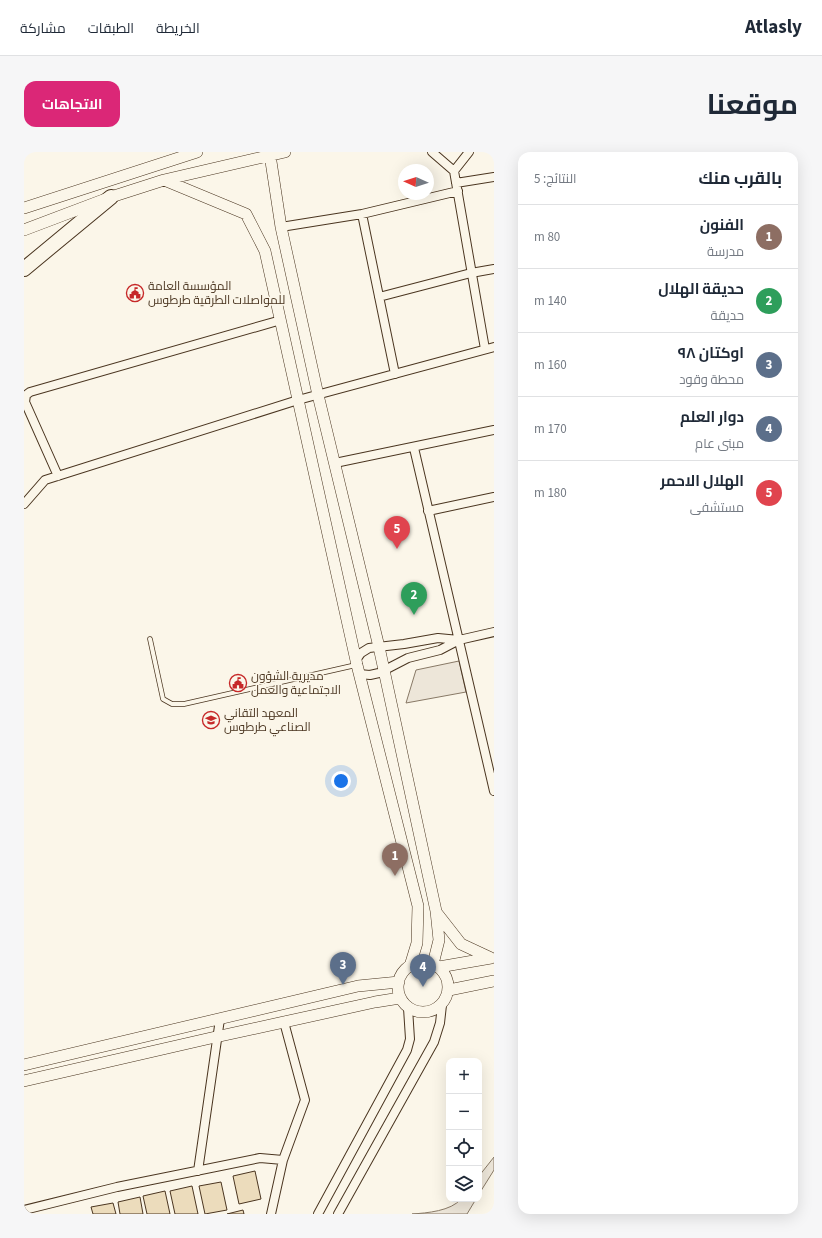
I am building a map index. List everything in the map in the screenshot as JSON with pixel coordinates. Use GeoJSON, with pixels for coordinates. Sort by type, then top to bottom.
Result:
{"type":"FeatureCollection","features":[{"type":"Feature","properties":{"kind":"highway"},"geometry":{"type":"LineString","coordinates":[[24,269],[111,197]]}},
{"type":"Feature","properties":{"kind":"street"},"geometry":{"type":"LineString","coordinates":[[24,208],[197,152]]}},
{"type":"Feature","properties":{"kind":"street"},"geometry":{"type":"LineString","coordinates":[[24,230],[111,197],[164,180],[285,152]]}},
{"type":"Feature","properties":{"kind":"street"},"geometry":{"type":"LineString","coordinates":[[432,152],[454,171],[485,349]]}},
{"type":"Feature","properties":{"kind":"street"},"geometry":{"type":"LineString","coordinates":[[454,171],[469,152]]}},
{"type":"Feature","properties":{"kind":"street"},"geometry":{"type":"LineString","coordinates":[[270,155],[281,227],[318,395],[379,647],[436,911],[439,940],[436,965],[447,977],[449,990],[442,1005],[436,1010],[421,1012],[413,1011],[408,1008],[400,998],[398,990],[399,982],[405,970],[416,963],[425,962],[436,965],[492,958]]}},
{"type":"Feature","properties":{"kind":"street"},"geometry":{"type":"LineString","coordinates":[[281,227],[362,214],[494,177]]}},
{"type":"Feature","properties":{"kind":"street"},"geometry":{"type":"LineString","coordinates":[[164,180],[246,214],[265,251],[357,666],[418,906],[417,943],[410,966]]}},
{"type":"Feature","properties":{"kind":"street"},"geometry":{"type":"LineString","coordinates":[[362,214],[395,374]]}},
{"type":"Feature","properties":{"kind":"street"},"geometry":{"type":"LineString","coordinates":[[379,298],[494,269]]}},
{"type":"Feature","properties":{"kind":"street"},"geometry":{"type":"LineString","coordinates":[[58,476],[25,402],[26,395],[30,392],[281,320]]}},
{"type":"Feature","properties":{"kind":"street"},"geometry":{"type":"LineString","coordinates":[[24,504],[45,480],[298,400],[494,347]]}},
{"type":"Feature","properties":{"kind":"street"},"geometry":{"type":"LineString","coordinates":[[335,463],[414,448],[494,430]]}},
{"type":"Feature","properties":{"kind":"street"},"geometry":{"type":"LineString","coordinates":[[414,448],[492,775],[494,791]]}},
{"type":"Feature","properties":{"kind":"street"},"geometry":{"type":"LineString","coordinates":[[428,511],[494,497]]}},
{"type":"Feature","properties":{"kind":"street"},"geometry":{"type":"LineString","coordinates":[[357,666],[370,675],[384,671],[408,658],[440,650],[459,640],[494,632]]}},
{"type":"Feature","properties":{"kind":"street"},"geometry":{"type":"LineString","coordinates":[[357,666],[358,656],[364,650],[438,638],[459,640]]}},
{"type":"Feature","properties":{"kind":"street"},"geometry":{"type":"LineString","coordinates":[[436,911],[461,944],[492,958]]}},
{"type":"Feature","properties":{"kind":"street"},"geometry":{"type":"LineString","coordinates":[[449,990],[494,981]]}},
{"type":"Feature","properties":{"kind":"street"},"geometry":{"type":"LineString","coordinates":[[24,1065],[358,986],[399,982]]}},
{"type":"Feature","properties":{"kind":"street"},"geometry":{"type":"LineString","coordinates":[[24,1081],[217,1036],[374,1002],[400,998]]}},
{"type":"Feature","properties":{"kind":"street"},"geometry":{"type":"LineString","coordinates":[[338,1214],[434,1042],[440,1022],[442,1005]]}},
{"type":"Feature","properties":{"kind":"street"},"geometry":{"type":"LineString","coordinates":[[318,1214],[407,1050],[410,1039],[408,1008]]}},
{"type":"Feature","properties":{"kind":"street"},"geometry":{"type":"LineString","coordinates":[[198,1171],[220,1019]]}},
{"type":"Feature","properties":{"kind":"street"},"geometry":{"type":"LineString","coordinates":[[272,1214],[283,1160],[305,1100],[284,1022]]}},
{"type":"Feature","properties":{"kind":"street"},"geometry":{"type":"LineString","coordinates":[[24,1210],[117,1187],[260,1158],[283,1160]]}},
{"type":"Feature","properties":{"kind":"lane"},"geometry":{"type":"LineString","coordinates":[[150,639],[163,699],[172,704],[184,704],[357,666]]}},
{"type":"Feature","properties":{"kind":"shaded area"},"geometry":{"type":"Polygon","coordinates":[[[459,661],[466,692],[406,703],[416,670],[459,661]]]}},
{"type":"Feature","properties":{"kind":"shaded area"},"geometry":{"type":"Polygon","coordinates":[[[494,1157],[494,1170],[482,1189],[482,1172],[494,1157]]]}},
{"type":"Feature","properties":{"kind":"shaded area"},"geometry":{"type":"Polygon","coordinates":[[[474,1202],[467,1214],[412,1214],[445,1209],[457,1203],[474,1202]]]}},
{"type":"Feature","properties":{"kind":"building"},"geometry":{"type":"Polygon","coordinates":[[[255,1171],[261,1199],[239,1204],[233,1176],[255,1171]]]}},
{"type":"Feature","properties":{"kind":"building"},"geometry":{"type":"Polygon","coordinates":[[[221,1182],[227,1210],[205,1214],[199,1186],[221,1182]]]}},
{"type":"Feature","properties":{"kind":"building"},"geometry":{"type":"Polygon","coordinates":[[[192,1186],[198,1214],[175,1214],[170,1191],[192,1186]]]}},
{"type":"Feature","properties":{"kind":"building"},"geometry":{"type":"Polygon","coordinates":[[[165,1191],[170,1214],[147,1214],[143,1196],[165,1191]]]}},
{"type":"Feature","properties":{"kind":"building"},"geometry":{"type":"Polygon","coordinates":[[[140,1197],[143,1214],[120,1214],[118,1202],[140,1197]]]}},
{"type":"Feature","properties":{"kind":"building"},"geometry":{"type":"Polygon","coordinates":[[[113,1203],[116,1214],[93,1214],[91,1207],[113,1203]]]}},
{"type":"Feature","properties":{"kind":"building"},"geometry":{"type":"Polygon","coordinates":[[[243,1210],[244,1214],[227,1214],[243,1210]]]}},
{"type":"Feature","properties":{"kind":"place","name":"المؤسسة العامة للمواصلات الطرقية طرطوس"},"geometry":{"type":"Point","coordinates":[135,293]}},
{"type":"Feature","properties":{"kind":"place","name":"الهلال الاحمر"},"geometry":{"type":"Point","coordinates":[397,549]}},
{"type":"Feature","properties":{"kind":"place","name":"حديقة الهلال"},"geometry":{"type":"Point","coordinates":[414,615]}},
{"type":"Feature","properties":{"kind":"place","name":"مديرية الشؤون الاجتماعية والعمل"},"geometry":{"type":"Point","coordinates":[238,683]}},
{"type":"Feature","properties":{"kind":"place","name":"المعهد التقاني الصناعي طرطوس"},"geometry":{"type":"Point","coordinates":[211,720]}},
{"type":"Feature","properties":{"kind":"place","name":"الفنون"},"geometry":{"type":"Point","coordinates":[395,876]}},
{"type":"Feature","properties":{"kind":"place","name":"اوكتان ٩٨"},"geometry":{"type":"Point","coordinates":[343,985]}},
{"type":"Feature","properties":{"kind":"place","name":"دوار العلم"},"geometry":{"type":"Point","coordinates":[423,987]}}]}
